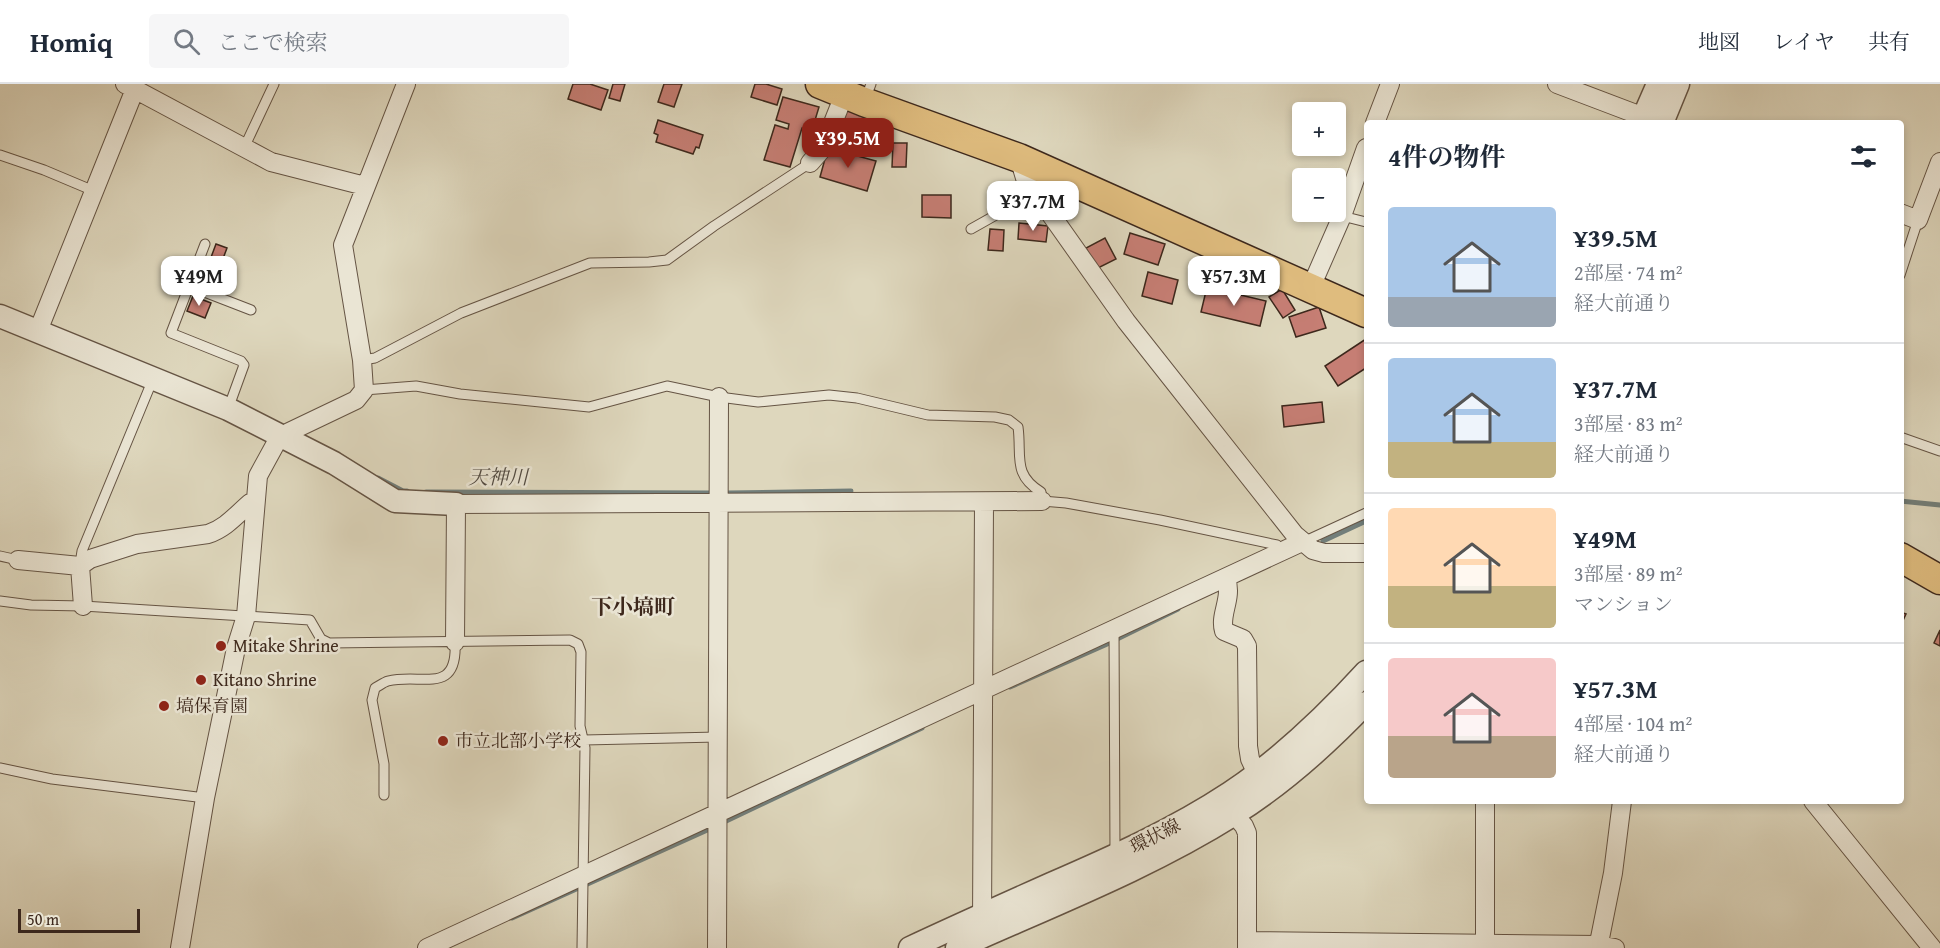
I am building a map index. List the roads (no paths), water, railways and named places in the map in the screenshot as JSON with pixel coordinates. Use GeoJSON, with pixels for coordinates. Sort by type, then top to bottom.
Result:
{"type":"FeatureCollection","features":[{"type":"Feature","properties":{"kind":"main road"},"geometry":{"type":"LineString","coordinates":[[850,91],[1019,158],[1364,312]]}},
{"type":"Feature","properties":{"kind":"main road"},"geometry":{"type":"LineString","coordinates":[[1904,559],[1940,580]]}},
{"type":"Feature","properties":{"kind":"street"},"geometry":{"type":"LineString","coordinates":[[180,948],[205,798],[236,648],[246,616],[258,476],[276,444],[284,436],[356,400],[364,390],[362,360],[343,245],[406,84]]}},
{"type":"Feature","properties":{"kind":"street"},"geometry":{"type":"LineString","coordinates":[[1377,120],[1390,84]]}},
{"type":"Feature","properties":{"kind":"street"},"geometry":{"type":"LineString","coordinates":[[1557,84],[1650,120]]}},
{"type":"Feature","properties":{"kind":"street"},"geometry":{"type":"LineString","coordinates":[[1655,120],[1658,84]]}},
{"type":"Feature","properties":{"kind":"street"},"geometry":{"type":"LineString","coordinates":[[1656,120],[1678,84]]}},
{"type":"Feature","properties":{"kind":"street"},"geometry":{"type":"LineString","coordinates":[[38,331],[94,191],[130,86],[271,162],[365,186]]}},
{"type":"Feature","properties":{"kind":"street"},"geometry":{"type":"LineString","coordinates":[[810,163],[823,148],[850,91]]}},
{"type":"Feature","properties":{"kind":"street"},"geometry":{"type":"LineString","coordinates":[[1346,205],[1364,154]]}},
{"type":"Feature","properties":{"kind":"street"},"geometry":{"type":"LineString","coordinates":[[1019,158],[1021,170],[1035,193],[1126,321],[1295,536],[1313,550],[1324,553],[1364,553]]}},
{"type":"Feature","properties":{"kind":"street"},"geometry":{"type":"LineString","coordinates":[[1904,215],[1918,220],[1940,162]]}},
{"type":"Feature","properties":{"kind":"street"},"geometry":{"type":"LineString","coordinates":[[1311,287],[1339,222]]}},
{"type":"Feature","properties":{"kind":"street"},"geometry":{"type":"LineString","coordinates":[[0,316],[228,409],[334,463],[395,501],[456,504],[1042,501]]}},
{"type":"Feature","properties":{"kind":"street"},"geometry":{"type":"LineString","coordinates":[[717,948],[719,397]]}},
{"type":"Feature","properties":{"kind":"street"},"geometry":{"type":"LineString","coordinates":[[18,560],[80,566],[90,559],[137,544],[217,531],[226,526],[250,503],[255,502]]}},
{"type":"Feature","properties":{"kind":"street"},"geometry":{"type":"LineString","coordinates":[[982,933],[984,502]]}},
{"type":"Feature","properties":{"kind":"street"},"geometry":{"type":"LineString","coordinates":[[455,642],[456,504]]}},
{"type":"Feature","properties":{"kind":"street"},"geometry":{"type":"LineString","coordinates":[[427,948],[452,943],[583,876],[1302,542]]}},
{"type":"Feature","properties":{"kind":"street"},"geometry":{"type":"LineString","coordinates":[[80,566],[83,606]]}},
{"type":"Feature","properties":{"kind":"street"},"geometry":{"type":"LineString","coordinates":[[1226,578],[1230,590],[1222,625],[1224,631],[1243,639],[1247,646],[1248,746],[1250,759],[1257,774]]}},
{"type":"Feature","properties":{"kind":"street","name":"環状線"},"geometry":{"type":"LineString","coordinates":[[957,948],[1115,856],[1184,822],[1257,774],[1311,729],[1364,674]]}},
{"type":"Feature","properties":{"kind":"street","name":"環状線"},"geometry":{"type":"LineString","coordinates":[[910,948],[982,933],[1116,877],[1234,814],[1320,749],[1364,706]]}},
{"type":"Feature","properties":{"kind":"street"},"geometry":{"type":"LineString","coordinates":[[1485,804],[1485,947]]}},
{"type":"Feature","properties":{"kind":"street"},"geometry":{"type":"LineString","coordinates":[[1234,814],[1247,833],[1247,945],[1604,947],[1622,804]]}},
{"type":"Feature","properties":{"kind":"street"},"geometry":{"type":"LineString","coordinates":[[1815,804],[1932,948]]}},
{"type":"Feature","properties":{"kind":"lane"},"geometry":{"type":"LineString","coordinates":[[244,148],[274,84]]}},
{"type":"Feature","properties":{"kind":"lane"},"geometry":{"type":"LineString","coordinates":[[0,155],[94,191]]}},
{"type":"Feature","properties":{"kind":"lane"},"geometry":{"type":"LineString","coordinates":[[362,360],[375,358],[461,313],[590,263],[667,260],[810,163]]}},
{"type":"Feature","properties":{"kind":"lane"},"geometry":{"type":"LineString","coordinates":[[971,229],[1035,193]]}},
{"type":"Feature","properties":{"kind":"lane"},"geometry":{"type":"LineString","coordinates":[[1346,217],[1364,222]]}},
{"type":"Feature","properties":{"kind":"lane"},"geometry":{"type":"LineString","coordinates":[[1904,262],[1918,220]]}},
{"type":"Feature","properties":{"kind":"lane"},"geometry":{"type":"LineString","coordinates":[[205,244],[171,333],[241,361],[244,365],[228,409]]}},
{"type":"Feature","properties":{"kind":"lane"},"geometry":{"type":"LineString","coordinates":[[189,286],[251,310]]}},
{"type":"Feature","properties":{"kind":"lane"},"geometry":{"type":"LineString","coordinates":[[80,566],[82,551],[153,378]]}},
{"type":"Feature","properties":{"kind":"lane"},"geometry":{"type":"LineString","coordinates":[[364,390],[416,386],[460,394],[589,407],[667,386],[719,397],[758,402],[829,395],[857,398],[928,415],[978,415],[1009,420],[1018,427],[1021,470],[1025,480],[1041,492],[1042,501],[1066,503],[1160,520],[1277,545],[1282,551]]}},
{"type":"Feature","properties":{"kind":"lane"},"geometry":{"type":"LineString","coordinates":[[1904,438],[1940,451]]}},
{"type":"Feature","properties":{"kind":"lane"},"geometry":{"type":"LineString","coordinates":[[1302,542],[1364,514]]}},
{"type":"Feature","properties":{"kind":"lane"},"geometry":{"type":"LineString","coordinates":[[0,556],[18,560]]}},
{"type":"Feature","properties":{"kind":"lane"},"geometry":{"type":"LineString","coordinates":[[0,601],[41,606],[83,606],[310,620],[321,639],[329,643],[570,640],[578,644],[581,652],[580,726],[584,740],[582,948]]}},
{"type":"Feature","properties":{"kind":"lane"},"geometry":{"type":"LineString","coordinates":[[1114,628],[1115,856]]}},
{"type":"Feature","properties":{"kind":"lane"},"geometry":{"type":"LineString","coordinates":[[384,795],[384,764],[372,700],[375,688],[387,681],[442,677],[451,671],[456,657],[455,642]]}},
{"type":"Feature","properties":{"kind":"lane"},"geometry":{"type":"LineString","coordinates":[[584,740],[718,737]]}},
{"type":"Feature","properties":{"kind":"lane"},"geometry":{"type":"LineString","coordinates":[[0,768],[52,779],[205,798]]}},
{"type":"Feature","properties":{"kind":"waterway","name":"天神川"},"geometry":{"type":"LineString","coordinates":[[378,478],[407,491]]}},
{"type":"Feature","properties":{"kind":"waterway","name":"天神川"},"geometry":{"type":"LineString","coordinates":[[728,493],[851,491]]}},
{"type":"Feature","properties":{"kind":"waterway","name":"天神川"},"geometry":{"type":"LineString","coordinates":[[426,492],[709,493]]}},
{"type":"Feature","properties":{"kind":"waterway"},"geometry":{"type":"LineString","coordinates":[[1904,501],[1940,505]]}},
{"type":"Feature","properties":{"kind":"waterway"},"geometry":{"type":"LineString","coordinates":[[1323,541],[1364,522]]}},
{"type":"Feature","properties":{"kind":"waterway"},"geometry":{"type":"LineString","coordinates":[[1010,687],[1105,645],[1178,609]]}},
{"type":"Feature","properties":{"kind":"waterway"},"geometry":{"type":"LineString","coordinates":[[722,823],[922,728]]}},
{"type":"Feature","properties":{"kind":"waterway"},"geometry":{"type":"LineString","coordinates":[[512,918],[714,827]]}},
{"type":"Feature","properties":{"kind":"place","name":"Mitake Shrine"},"geometry":{"type":"Point","coordinates":[221,646]}},
{"type":"Feature","properties":{"kind":"place","name":"Kitano Shrine"},"geometry":{"type":"Point","coordinates":[201,680]}},
{"type":"Feature","properties":{"kind":"place","name":"塙保育園"},"geometry":{"type":"Point","coordinates":[164,706]}},
{"type":"Feature","properties":{"kind":"place","name":"市立北部小学校"},"geometry":{"type":"Point","coordinates":[443,741]}},
{"type":"Feature","properties":{"kind":"district","name":"下小塙町"},"geometry":{"type":"Point","coordinates":[633,607]}}]}
